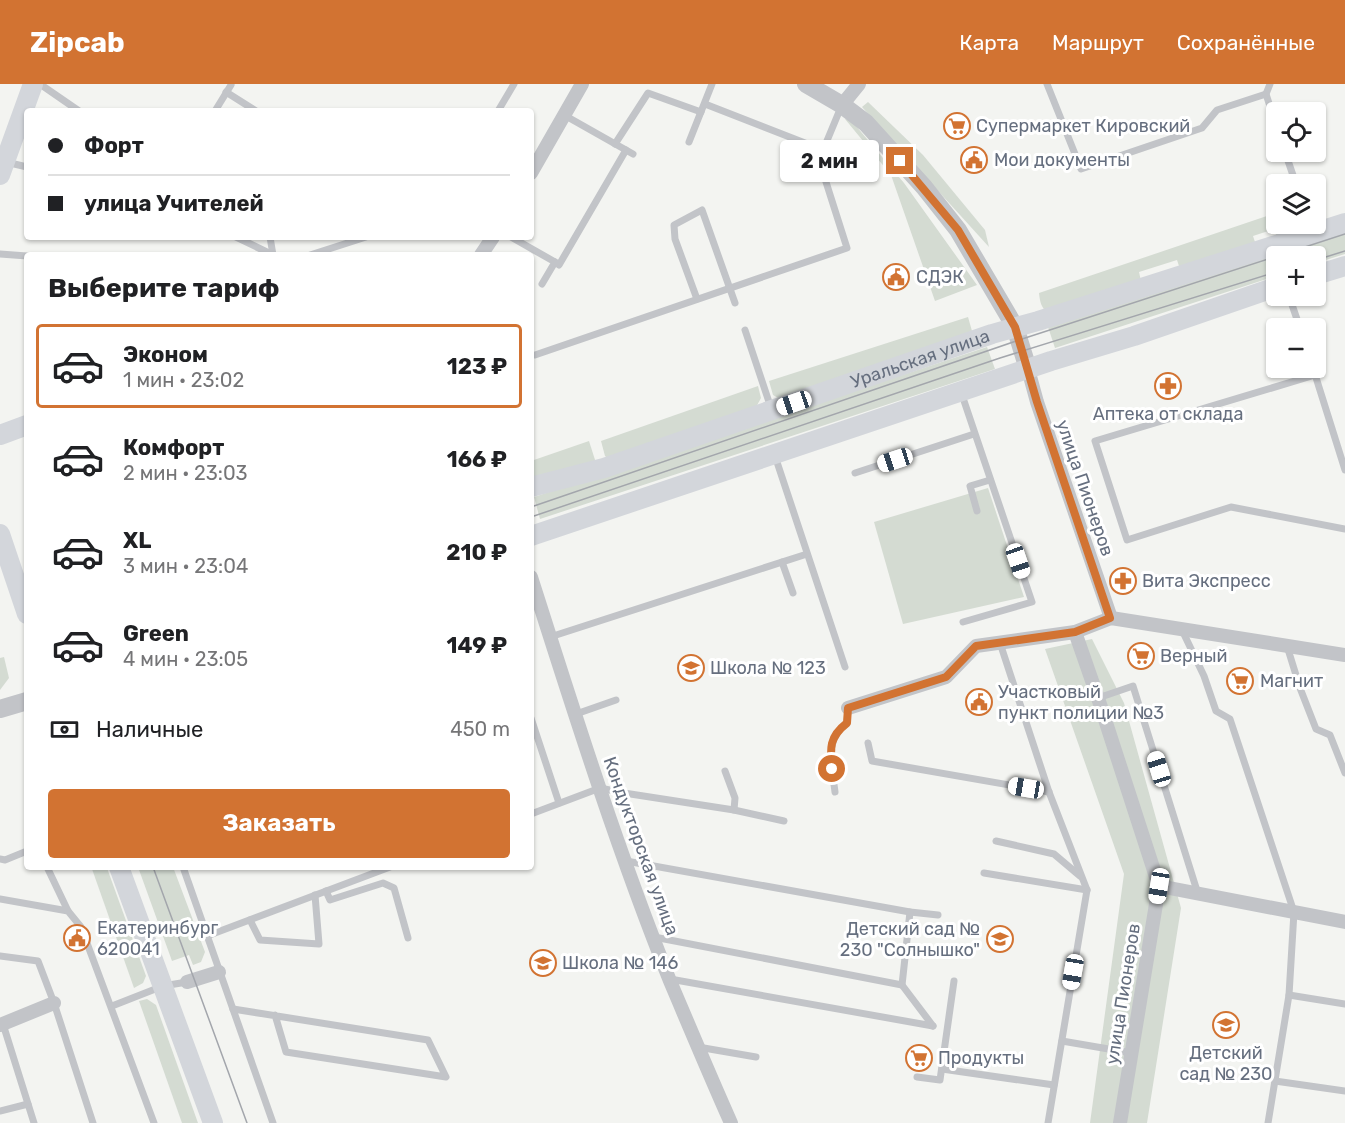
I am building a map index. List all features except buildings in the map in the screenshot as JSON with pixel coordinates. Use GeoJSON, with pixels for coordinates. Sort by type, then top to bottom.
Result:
{"type":"FeatureCollection","features":[{"type":"Feature","properties":{"kind":"main road"},"geometry":{"type":"LineString","coordinates":[[24,108],[33,84]]}},
{"type":"Feature","properties":{"kind":"main road"},"geometry":{"type":"LineString","coordinates":[[2,168],[24,108]]}},
{"type":"Feature","properties":{"kind":"main road","name":"Уральская улица"},"geometry":{"type":"LineString","coordinates":[[1326,226],[1345,223]]}},
{"type":"Feature","properties":{"kind":"main road","name":"Уральская улица"},"geometry":{"type":"LineString","coordinates":[[534,486],[604,468],[1295,234]]}},
{"type":"Feature","properties":{"kind":"main road"},"geometry":{"type":"LineString","coordinates":[[1326,272],[1345,266]]}},
{"type":"Feature","properties":{"kind":"main road"},"geometry":{"type":"LineString","coordinates":[[534,535],[1266,290]]}},
{"type":"Feature","properties":{"kind":"main road"},"geometry":{"type":"LineString","coordinates":[[0,435],[24,426]]}},
{"type":"Feature","properties":{"kind":"main road"},"geometry":{"type":"LineString","coordinates":[[0,534],[24,605]]}},
{"type":"Feature","properties":{"kind":"main road"},"geometry":{"type":"LineString","coordinates":[[120,870],[213,1123]]}},
{"type":"Feature","properties":{"kind":"street"},"geometry":{"type":"LineString","coordinates":[[534,168],[582,84]]}},
{"type":"Feature","properties":{"kind":"street"},"geometry":{"type":"LineString","coordinates":[[806,84],[842,105],[866,123],[958,230],[1015,327],[1028,369]]}},
{"type":"Feature","properties":{"kind":"street"},"geometry":{"type":"LineString","coordinates":[[842,105],[859,84]]}},
{"type":"Feature","properties":{"kind":"street","name":"улица Пионеров"},"geometry":{"type":"LineString","coordinates":[[1028,369],[1110,618]]}},
{"type":"Feature","properties":{"kind":"street","name":"Кондукторская улица"},"geometry":{"type":"LineString","coordinates":[[534,586],[626,861],[670,979],[730,1123]]}},
{"type":"Feature","properties":{"kind":"street"},"geometry":{"type":"LineString","coordinates":[[848,708],[946,677],[976,646],[1075,632],[1110,618],[1345,655]]}},
{"type":"Feature","properties":{"kind":"street","name":"улица Пионеров"},"geometry":{"type":"LineString","coordinates":[[1075,632],[1159,886],[1120,1123]]}},
{"type":"Feature","properties":{"kind":"street"},"geometry":{"type":"LineString","coordinates":[[0,709],[24,702]]}},
{"type":"Feature","properties":{"kind":"street"},"geometry":{"type":"LineString","coordinates":[[1159,886],[1345,922]]}},
{"type":"Feature","properties":{"kind":"street"},"geometry":{"type":"LineString","coordinates":[[187,982],[219,972]]}},
{"type":"Feature","properties":{"kind":"street"},"geometry":{"type":"LineString","coordinates":[[1,1025],[54,1003]]}},
{"type":"Feature","properties":{"kind":"lane"},"geometry":{"type":"LineString","coordinates":[[40,84],[71,108]]}},
{"type":"Feature","properties":{"kind":"lane"},"geometry":{"type":"LineString","coordinates":[[217,108],[230,84]]}},
{"type":"Feature","properties":{"kind":"lane"},"geometry":{"type":"LineString","coordinates":[[500,108],[514,84]]}},
{"type":"Feature","properties":{"kind":"lane"},"geometry":{"type":"LineString","coordinates":[[689,142],[712,84]]}},
{"type":"Feature","properties":{"kind":"lane"},"geometry":{"type":"LineString","coordinates":[[1047,84],[1081,169],[1202,128],[1217,110],[1266,94]]}},
{"type":"Feature","properties":{"kind":"lane"},"geometry":{"type":"LineString","coordinates":[[1269,102],[1266,94],[1270,84]]}},
{"type":"Feature","properties":{"kind":"lane"},"geometry":{"type":"LineString","coordinates":[[226,92],[251,108]]}},
{"type":"Feature","properties":{"kind":"lane"},"geometry":{"type":"LineString","coordinates":[[615,144],[648,93],[701,112]]}},
{"type":"Feature","properties":{"kind":"lane"},"geometry":{"type":"LineString","coordinates":[[705,104],[823,150]]}},
{"type":"Feature","properties":{"kind":"lane"},"geometry":{"type":"LineString","coordinates":[[535,355],[847,248],[819,160],[842,105]]}},
{"type":"Feature","properties":{"kind":"lane"},"geometry":{"type":"LineString","coordinates":[[516,240],[559,265],[630,152],[564,115]]}},
{"type":"Feature","properties":{"kind":"lane"},"geometry":{"type":"LineString","coordinates":[[2,168],[24,167]]}},
{"type":"Feature","properties":{"kind":"lane"},"geometry":{"type":"LineString","coordinates":[[697,299],[675,239],[674,225],[702,210],[735,303]]}},
{"type":"Feature","properties":{"kind":"lane"},"geometry":{"type":"LineString","coordinates":[[242,240],[267,252]]}},
{"type":"Feature","properties":{"kind":"lane"},"geometry":{"type":"LineString","coordinates":[[319,252],[357,240]]}},
{"type":"Feature","properties":{"kind":"lane"},"geometry":{"type":"LineString","coordinates":[[0,254],[24,256]]}},
{"type":"Feature","properties":{"kind":"lane"},"geometry":{"type":"LineString","coordinates":[[542,284],[555,262]]}},
{"type":"Feature","properties":{"kind":"lane"},"geometry":{"type":"LineString","coordinates":[[745,330],[771,410]]}},
{"type":"Feature","properties":{"kind":"lane"},"geometry":{"type":"LineString","coordinates":[[1292,378],[1095,441],[1127,540],[1231,507],[1345,529]]}},
{"type":"Feature","properties":{"kind":"lane"},"geometry":{"type":"LineString","coordinates":[[1316,378],[1345,470]]}},
{"type":"Feature","properties":{"kind":"lane"},"geometry":{"type":"LineString","coordinates":[[961,392],[1032,602],[963,622]]}},
{"type":"Feature","properties":{"kind":"lane"},"geometry":{"type":"LineString","coordinates":[[855,473],[974,434]]}},
{"type":"Feature","properties":{"kind":"lane"},"geometry":{"type":"LineString","coordinates":[[774,454],[845,667]]}},
{"type":"Feature","properties":{"kind":"lane"},"geometry":{"type":"LineString","coordinates":[[977,511],[970,486],[990,480]]}},
{"type":"Feature","properties":{"kind":"lane"},"geometry":{"type":"LineString","coordinates":[[550,636],[807,554]]}},
{"type":"Feature","properties":{"kind":"lane"},"geometry":{"type":"LineString","coordinates":[[782,562],[793,593]]}},
{"type":"Feature","properties":{"kind":"lane"},"geometry":{"type":"LineString","coordinates":[[1182,630],[1204,676],[1216,711],[1230,719],[1294,912],[1289,995],[1268,1123]]}},
{"type":"Feature","properties":{"kind":"lane"},"geometry":{"type":"LineString","coordinates":[[1000,643],[1049,792],[1087,891],[1048,1123]]}},
{"type":"Feature","properties":{"kind":"lane"},"geometry":{"type":"LineString","coordinates":[[1287,646],[1316,729],[1330,735],[1345,773]]}},
{"type":"Feature","properties":{"kind":"lane"},"geometry":{"type":"LineString","coordinates":[[1098,698],[1133,686],[1198,894]]}},
{"type":"Feature","properties":{"kind":"lane"},"geometry":{"type":"LineString","coordinates":[[576,714],[616,700]]}},
{"type":"Feature","properties":{"kind":"lane"},"geometry":{"type":"LineString","coordinates":[[834,792],[830,745],[839,729],[847,723],[848,708]]}},
{"type":"Feature","properties":{"kind":"lane"},"geometry":{"type":"LineString","coordinates":[[534,727],[560,803]]}},
{"type":"Feature","properties":{"kind":"lane"},"geometry":{"type":"LineString","coordinates":[[868,743],[872,761],[1049,792]]}},
{"type":"Feature","properties":{"kind":"lane"},"geometry":{"type":"LineString","coordinates":[[725,771],[735,798],[734,810]]}},
{"type":"Feature","properties":{"kind":"lane"},"geometry":{"type":"LineString","coordinates":[[534,813],[600,788],[624,794],[734,810],[784,821]]}},
{"type":"Feature","properties":{"kind":"lane"},"geometry":{"type":"LineString","coordinates":[[996,842],[1054,854],[1082,878]]}},
{"type":"Feature","properties":{"kind":"lane"},"geometry":{"type":"LineString","coordinates":[[0,859],[5,860],[24,852]]}},
{"type":"Feature","properties":{"kind":"lane"},"geometry":{"type":"LineString","coordinates":[[626,861],[910,912],[938,915]]}},
{"type":"Feature","properties":{"kind":"lane"},"geometry":{"type":"LineString","coordinates":[[48,870],[68,911],[81,927],[154,1123]]}},
{"type":"Feature","properties":{"kind":"lane"},"geometry":{"type":"LineString","coordinates":[[184,870],[273,1123]]}},
{"type":"Feature","properties":{"kind":"lane"},"geometry":{"type":"LineString","coordinates":[[207,936],[382,870]]}},
{"type":"Feature","properties":{"kind":"lane"},"geometry":{"type":"LineString","coordinates":[[984,873],[1087,891]]}},
{"type":"Feature","properties":{"kind":"lane"},"geometry":{"type":"LineString","coordinates":[[326,891],[330,900],[382,883],[394,888],[408,938]]}},
{"type":"Feature","properties":{"kind":"lane"},"geometry":{"type":"LineString","coordinates":[[250,920],[260,940],[319,944],[315,895]]}},
{"type":"Feature","properties":{"kind":"lane"},"geometry":{"type":"LineString","coordinates":[[0,899],[68,911]]}},
{"type":"Feature","properties":{"kind":"lane"},"geometry":{"type":"LineString","coordinates":[[902,986],[910,912]]}},
{"type":"Feature","properties":{"kind":"lane"},"geometry":{"type":"LineString","coordinates":[[654,936],[902,986],[933,1026],[670,979]]}},
{"type":"Feature","properties":{"kind":"lane"},"geometry":{"type":"LineString","coordinates":[[0,956],[38,961],[93,1123]]}},
{"type":"Feature","properties":{"kind":"lane"},"geometry":{"type":"LineString","coordinates":[[917,1077],[940,1080],[954,981]]}},
{"type":"Feature","properties":{"kind":"lane"},"geometry":{"type":"LineString","coordinates":[[112,1006],[163,987],[187,982]]}},
{"type":"Feature","properties":{"kind":"lane"},"geometry":{"type":"LineString","coordinates":[[1289,995],[1345,1004]]}},
{"type":"Feature","properties":{"kind":"lane"},"geometry":{"type":"LineString","coordinates":[[233,1009],[275,1015],[428,1040],[446,1077],[286,1052],[275,1015]]}},
{"type":"Feature","properties":{"kind":"lane"},"geometry":{"type":"LineString","coordinates":[[1,1025],[34,1123]]}},
{"type":"Feature","properties":{"kind":"lane"},"geometry":{"type":"LineString","coordinates":[[1062,1041],[1132,1053]]}},
{"type":"Feature","properties":{"kind":"lane"},"geometry":{"type":"LineString","coordinates":[[698,1047],[756,1057]]}},
{"type":"Feature","properties":{"kind":"lane"},"geometry":{"type":"LineString","coordinates":[[942,1069],[1054,1085]]}},
{"type":"Feature","properties":{"kind":"lane"},"geometry":{"type":"LineString","coordinates":[[1275,1081],[1345,1090]]}},
{"type":"Feature","properties":{"kind":"lane"},"geometry":{"type":"LineString","coordinates":[[0,1111],[28,1104]]}},
{"type":"Feature","properties":{"kind":"shaded area"},"geometry":{"type":"Polygon","coordinates":[[[868,102],[923,155],[985,230],[989,247],[862,107],[868,102]]]}},
{"type":"Feature","properties":{"kind":"shaded area"},"geometry":{"type":"Polygon","coordinates":[[[845,119],[851,120],[904,183],[977,285],[935,301],[891,175],[845,119]]]}},
{"type":"Feature","properties":{"kind":"shaded area"},"geometry":{"type":"Polygon","coordinates":[[[1266,216],[1266,232],[1253,236],[1256,245],[1180,269],[1177,260],[1139,272],[1141,281],[1049,314],[1041,305],[1039,293],[1266,216]]]}},
{"type":"Feature","properties":{"kind":"shaded area"},"geometry":{"type":"Polygon","coordinates":[[[1345,232],[1345,254],[1326,260],[1326,246],[1301,246],[1345,232]]]}},
{"type":"Feature","properties":{"kind":"shaded area"},"geometry":{"type":"Polygon","coordinates":[[[1276,234],[1288,234],[1278,239],[1276,234]]]}},
{"type":"Feature","properties":{"kind":"shaded area"},"geometry":{"type":"Polygon","coordinates":[[[1266,257],[1266,279],[1055,348],[1048,327],[1266,257]]]}},
{"type":"Feature","properties":{"kind":"shaded area"},"geometry":{"type":"Polygon","coordinates":[[[968,317],[972,331],[780,399],[773,395],[769,381],[968,317]]]}},
{"type":"Feature","properties":{"kind":"shaded area"},"geometry":{"type":"Polygon","coordinates":[[[987,347],[995,369],[540,519],[534,497],[987,347]]]}},
{"type":"Feature","properties":{"kind":"shaded area"},"geometry":{"type":"Polygon","coordinates":[[[758,386],[761,398],[755,409],[609,459],[605,456],[601,441],[758,386]]]}},
{"type":"Feature","properties":{"kind":"shaded area"},"geometry":{"type":"Polygon","coordinates":[[[589,441],[596,463],[534,484],[534,460],[589,441]]]}},
{"type":"Feature","properties":{"kind":"shaded area"},"geometry":{"type":"Polygon","coordinates":[[[988,488],[1024,597],[903,624],[874,522],[988,488]]]}},
{"type":"Feature","properties":{"kind":"shaded area"},"geometry":{"type":"Polygon","coordinates":[[[1092,639],[1124,703],[1181,908],[1147,1123],[1090,1123],[1124,874],[1045,649],[1092,639]]]}},
{"type":"Feature","properties":{"kind":"shaded area"},"geometry":{"type":"Polygon","coordinates":[[[4,657],[9,678],[0,690],[0,658],[4,657]]]}},
{"type":"Feature","properties":{"kind":"shaded area"},"geometry":{"type":"Polygon","coordinates":[[[92,870],[108,870],[146,976],[143,983],[134,988],[92,870]]]}},
{"type":"Feature","properties":{"kind":"shaded area"},"geometry":{"type":"Polygon","coordinates":[[[139,870],[174,870],[205,952],[201,962],[193,965],[189,955],[172,961],[139,870]]]}},
{"type":"Feature","properties":{"kind":"shaded area"},"geometry":{"type":"Polygon","coordinates":[[[147,999],[156,1005],[198,1123],[182,1123],[139,1001],[147,999]]]}},
{"type":"Feature","properties":{"kind":"tram line"},"geometry":{"type":"LineString","coordinates":[[534,506],[1019,340],[1345,234]]}},
{"type":"Feature","properties":{"kind":"tram line"},"geometry":{"type":"LineString","coordinates":[[1326,257],[1345,251]]}},
{"type":"Feature","properties":{"kind":"tram line"},"geometry":{"type":"LineString","coordinates":[[534,516],[1000,358],[1266,275]]}},
{"type":"Feature","properties":{"kind":"tram line"},"geometry":{"type":"LineString","coordinates":[[154,870],[247,1123]]}},
{"type":"Feature","properties":{"kind":"place","name":"Супермаркет Кировский"},"geometry":{"type":"Point","coordinates":[957,126]}},
{"type":"Feature","properties":{"kind":"place","name":"Мои документы"},"geometry":{"type":"Point","coordinates":[974,160]}},
{"type":"Feature","properties":{"kind":"place","name":"СДЭК"},"geometry":{"type":"Point","coordinates":[896,277]}},
{"type":"Feature","properties":{"kind":"place","name":"Аптека от склада"},"geometry":{"type":"Point","coordinates":[1168,386]}},
{"type":"Feature","properties":{"kind":"place","name":"Вита Экспресс"},"geometry":{"type":"Point","coordinates":[1123,581]}},
{"type":"Feature","properties":{"kind":"place","name":"Верный"},"geometry":{"type":"Point","coordinates":[1141,656]}},
{"type":"Feature","properties":{"kind":"place","name":"Школа № 123"},"geometry":{"type":"Point","coordinates":[691,668]}},
{"type":"Feature","properties":{"kind":"place","name":"Магнит"},"geometry":{"type":"Point","coordinates":[1240,681]}},
{"type":"Feature","properties":{"kind":"place","name":"Участковый пункт полиции №3"},"geometry":{"type":"Point","coordinates":[979,702]}},
{"type":"Feature","properties":{"kind":"place","name":"Екатеринбург 620041"},"geometry":{"type":"Point","coordinates":[77,938]}},
{"type":"Feature","properties":{"kind":"place","name":"Детский сад № 230 \"Солнышко\""},"geometry":{"type":"Point","coordinates":[1000,939]}},
{"type":"Feature","properties":{"kind":"place","name":"Школа № 146"},"geometry":{"type":"Point","coordinates":[543,963]}},
{"type":"Feature","properties":{"kind":"place","name":"Детский сад № 230"},"geometry":{"type":"Point","coordinates":[1226,1025]}},
{"type":"Feature","properties":{"kind":"place","name":"Продукты"},"geometry":{"type":"Point","coordinates":[919,1058]}},
{"type":"Feature","properties":{"kind":"route"},"geometry":{"type":"LineString","coordinates":[[832,769],[830,745],[839,729],[847,723],[848,708],[946,677],[976,646],[1075,632],[1110,618],[1037,402],[1015,327],[958,230],[900,161]]}}]}
